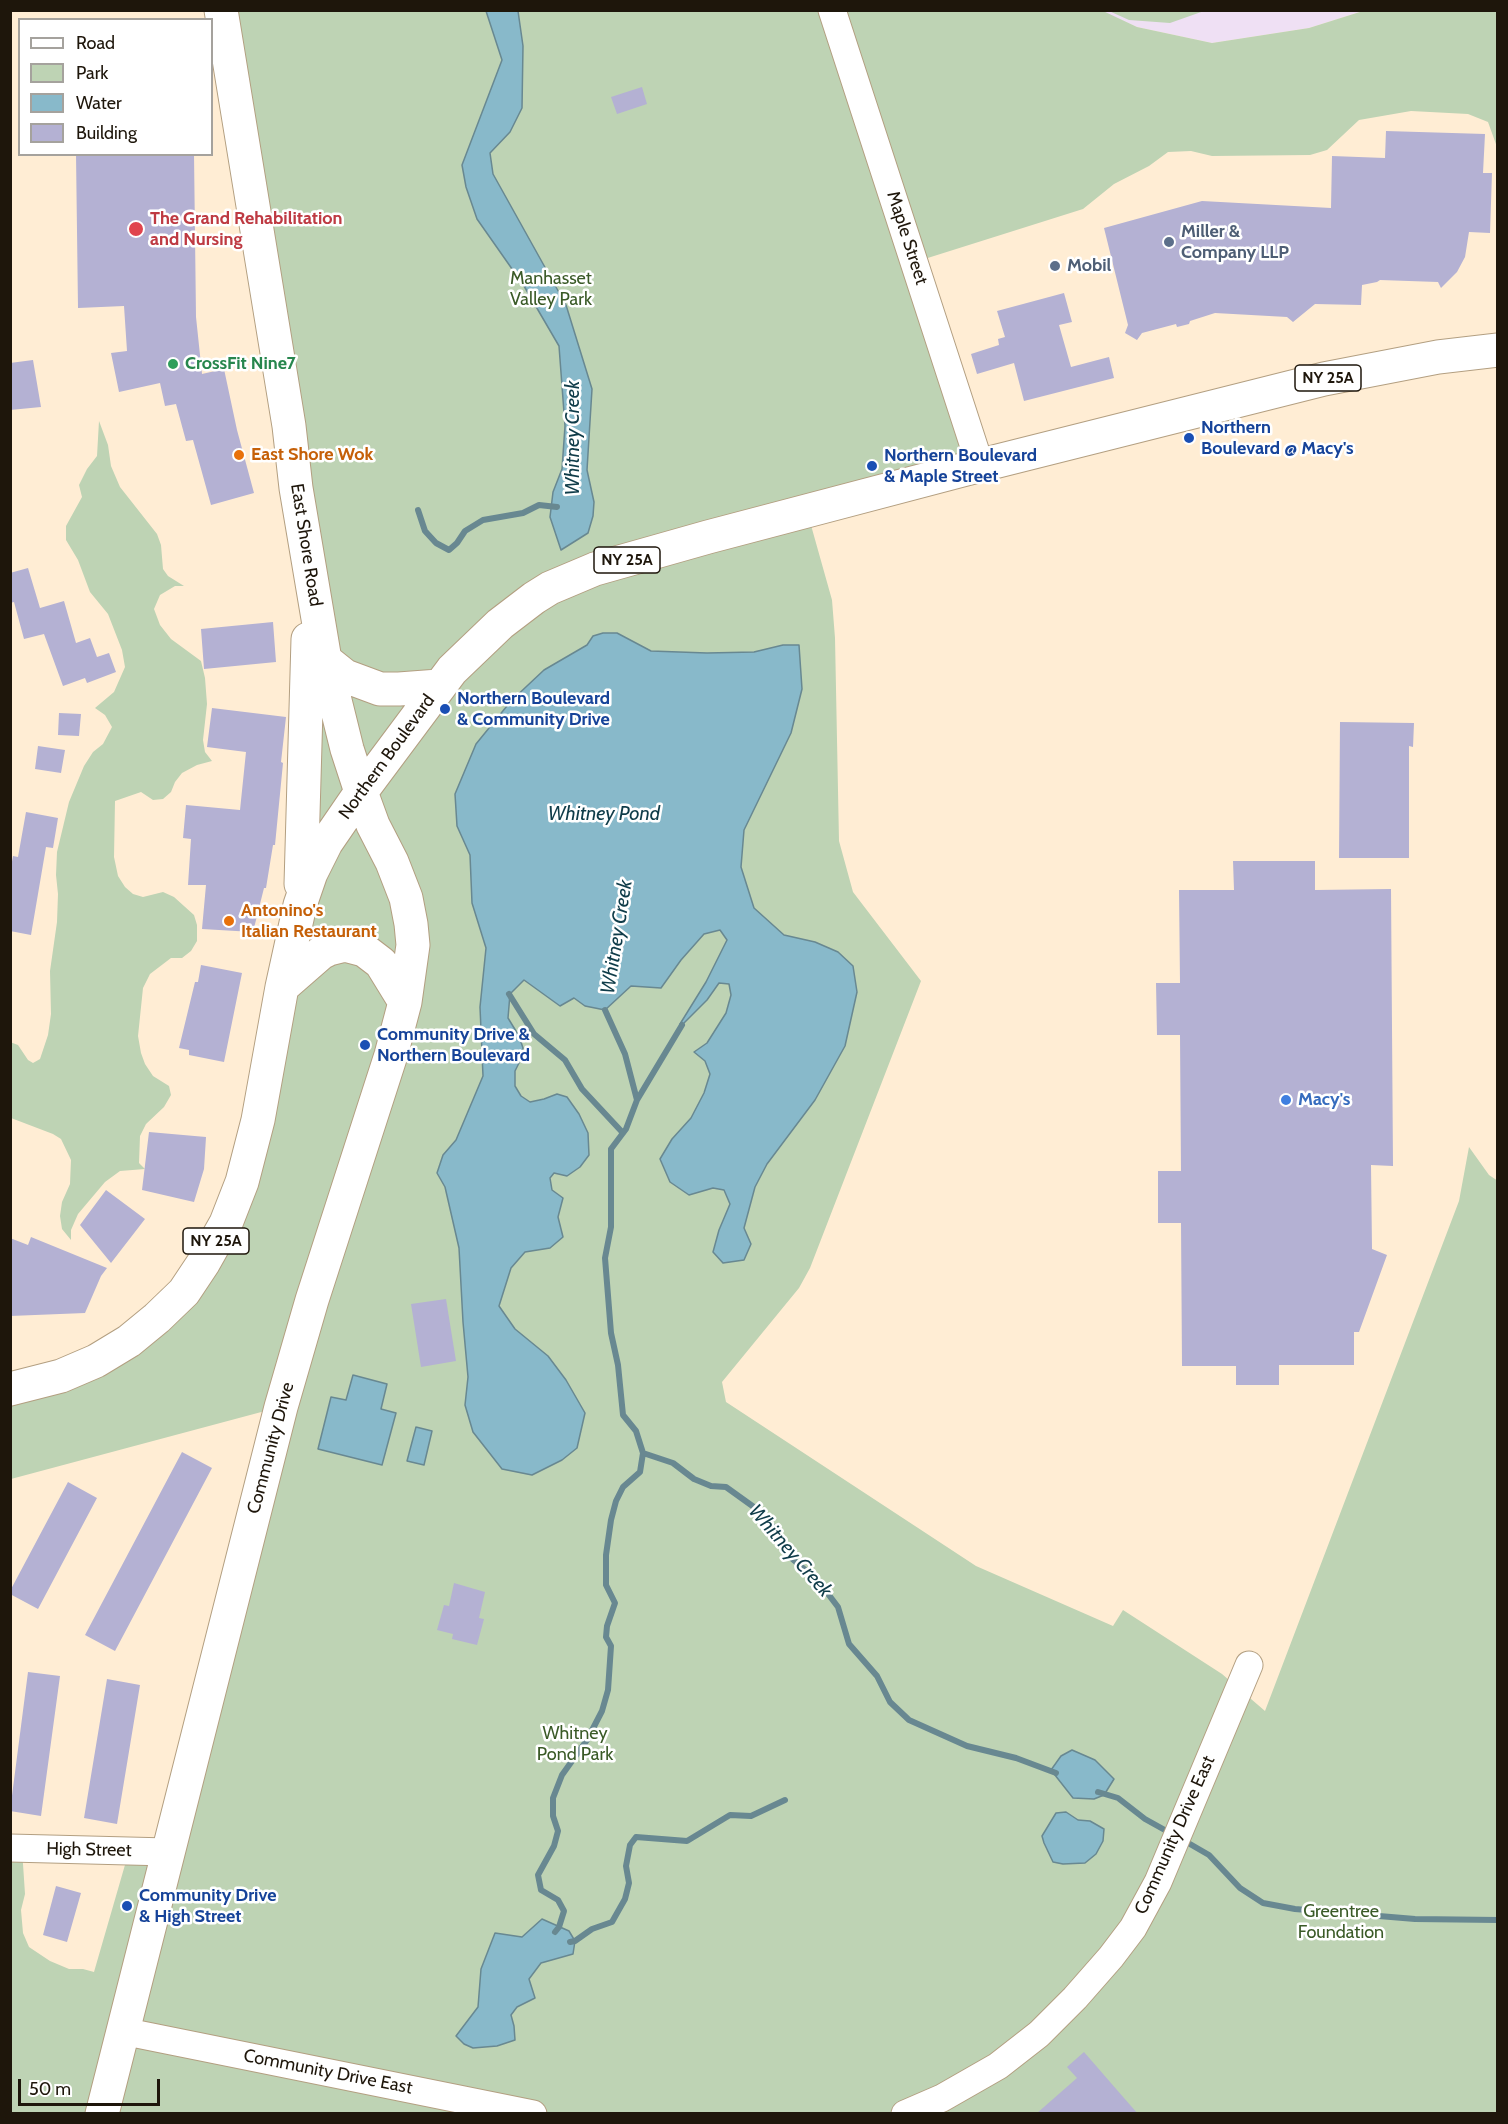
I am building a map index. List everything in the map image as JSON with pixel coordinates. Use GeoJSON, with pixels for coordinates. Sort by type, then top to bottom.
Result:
{"type":"FeatureCollection","features":[{"type":"Feature","properties":{"kind":"main road","name":"East Shore Road"},"geometry":{"type":"LineString","coordinates":[[221,10],[325,660],[347,749],[361,792]]}},
{"type":"Feature","properties":{"kind":"main road","name":"Northern Boulevard"},"geometry":{"type":"LineString","coordinates":[[10,1389],[61,1376],[96,1361],[129,1341],[184,1292],[204,1262],[226,1223],[242,1182],[258,1120],[282,987],[300,905],[326,843],[439,686],[482,639],[519,609],[550,588],[587,572],[719,534],[980,465],[1324,379],[1438,357],[1497,350]]}},
{"type":"Feature","properties":{"kind":"main road"},"geometry":{"type":"LineString","coordinates":[[300,905],[310,572]]}},
{"type":"Feature","properties":{"kind":"main road"},"geometry":{"type":"LineString","coordinates":[[325,660],[345,676],[380,689],[439,686]]}},
{"type":"Feature","properties":{"kind":"main road","name":"Community Drive"},"geometry":{"type":"LineString","coordinates":[[102,2114],[281,1407],[391,1055],[405,1002],[411,965],[411,924],[406,898],[392,862],[373,825],[361,792]]}},
{"type":"Feature","properties":{"kind":"main road"},"geometry":{"type":"LineString","coordinates":[[282,987],[321,953],[345,945],[364,950],[381,963],[405,1002]]}},
{"type":"Feature","properties":{"kind":"street","name":"Maple Street"},"geometry":{"type":"LineString","coordinates":[[832,10],[980,465]]}},
{"type":"Feature","properties":{"kind":"street","name":"Community Drive East"},"geometry":{"type":"LineString","coordinates":[[905,2114],[942,2098],[998,2066],[1039,2034],[1111,1958],[1133,1928],[1158,1882],[1249,1665]]}},
{"type":"Feature","properties":{"kind":"street","name":"High Street"},"geometry":{"type":"LineString","coordinates":[[10,1848],[168,1852]]}},
{"type":"Feature","properties":{"kind":"street","name":"Community Drive East"},"geometry":{"type":"LineString","coordinates":[[122,2031],[533,2114]]}},
{"type":"Feature","properties":{"kind":"shaded area"},"geometry":{"type":"Polygon","coordinates":[[[1101,11],[1363,11],[1309,28],[1212,43],[1137,27],[1101,11]]]}},
{"type":"Feature","properties":{"kind":"green space"},"geometry":{"type":"Polygon","coordinates":[[[1101,10],[1137,27],[1212,43],[1309,28],[1363,11],[1497,11],[1497,147],[1488,122],[1468,114],[1411,111],[1359,120],[1327,150],[1310,155],[1212,156],[1191,151],[1168,152],[1149,166],[1114,184],[1083,209],[915,262],[980,465],[807,511],[832,600],[835,638],[839,841],[853,892],[921,981],[810,1268],[799,1288],[722,1382],[726,1402],[976,1566],[1113,1626],[1123,1610],[1222,1674],[1265,1711],[1459,1201],[1469,1147],[1489,1175],[1498,1181],[1497,2113],[11,2113],[11,1848],[22,1849],[25,1894],[21,1910],[23,1933],[29,1947],[50,1961],[69,1969],[94,1972],[129,1851],[167,1852],[280,1407],[11,1479],[11,1389],[61,1376],[204,1262],[282,987],[311,571],[221,11],[1101,10]]]}},
{"type":"Feature","properties":{"kind":"green space"},"geometry":{"type":"Polygon","coordinates":[[[1109,11],[1204,11],[1170,23],[1129,20],[1109,11]]]}},
{"type":"Feature","properties":{"kind":"green space"},"geometry":{"type":"Polygon","coordinates":[[[99,421],[108,445],[111,466],[120,487],[157,534],[161,545],[163,569],[168,576],[184,586],[175,586],[160,595],[154,609],[160,625],[171,639],[201,661],[207,704],[203,740],[205,752],[212,761],[197,765],[182,773],[171,792],[163,799],[153,800],[141,792],[115,801],[114,857],[118,876],[133,894],[143,897],[163,892],[174,897],[194,915],[197,925],[197,941],[191,951],[182,958],[171,958],[150,974],[143,988],[138,1036],[141,1053],[153,1076],[169,1086],[171,1095],[164,1107],[146,1124],[140,1136],[139,1163],[145,1169],[120,1171],[105,1182],[78,1214],[71,1230],[71,1240],[62,1229],[60,1216],[62,1202],[70,1184],[71,1160],[61,1139],[11,1118],[10,1042],[18,1045],[28,1060],[33,1063],[40,1059],[48,1035],[51,1014],[50,971],[57,922],[57,852],[69,802],[84,766],[93,752],[103,744],[112,727],[105,715],[95,708],[114,692],[125,667],[122,650],[108,614],[90,592],[78,560],[66,540],[66,526],[82,497],[79,485],[97,456],[99,421]]]}},
{"type":"Feature","properties":{"kind":"water"},"geometry":{"type":"Polygon","coordinates":[[[486,11],[518,11],[523,46],[522,108],[510,132],[490,153],[493,174],[566,305],[592,389],[587,470],[594,502],[593,516],[588,533],[561,550],[550,517],[553,492],[562,469],[565,426],[559,346],[524,286],[477,219],[466,187],[462,165],[502,60],[486,11]]]}},
{"type":"Feature","properties":{"kind":"water","name":"Whitney Pond"},"geometry":{"type":"Polygon","coordinates":[[[617,633],[651,651],[754,652],[783,645],[799,645],[802,689],[791,733],[744,830],[741,867],[754,908],[784,935],[815,942],[838,952],[853,966],[857,992],[845,1046],[815,1100],[767,1164],[755,1187],[744,1228],[751,1244],[744,1260],[723,1263],[713,1252],[730,1204],[724,1190],[713,1188],[689,1195],[670,1182],[660,1159],[672,1139],[691,1118],[704,1093],[710,1074],[705,1061],[694,1052],[707,1043],[726,1013],[731,995],[729,984],[719,983],[707,1000],[682,1025],[680,1024],[706,982],[727,940],[720,930],[704,934],[661,988],[631,986],[605,1010],[585,1006],[574,998],[560,1006],[524,980],[510,994],[508,1018],[523,1048],[515,1071],[515,1086],[521,1096],[530,1102],[557,1094],[567,1097],[588,1133],[589,1155],[580,1167],[567,1176],[554,1173],[550,1178],[552,1190],[563,1198],[558,1217],[563,1237],[550,1248],[525,1252],[511,1268],[499,1306],[515,1329],[548,1356],[566,1380],[585,1413],[577,1448],[562,1460],[532,1475],[502,1469],[473,1432],[465,1405],[468,1377],[459,1248],[445,1187],[437,1173],[443,1155],[456,1140],[483,1076],[480,1007],[486,948],[472,903],[470,855],[457,826],[455,794],[476,744],[511,701],[544,670],[587,645],[593,636],[617,633]]]}},
{"type":"Feature","properties":{"kind":"water"},"geometry":{"type":"Polygon","coordinates":[[[353,1375],[387,1384],[381,1409],[396,1413],[382,1465],[318,1449],[331,1397],[346,1400],[353,1375]]]}},
{"type":"Feature","properties":{"kind":"water"},"geometry":{"type":"Polygon","coordinates":[[[416,1427],[432,1431],[424,1465],[407,1461],[416,1427]]]}},
{"type":"Feature","properties":{"kind":"water"},"geometry":{"type":"Polygon","coordinates":[[[1072,1750],[1095,1760],[1114,1779],[1104,1795],[1094,1799],[1073,1798],[1051,1770],[1061,1756],[1072,1750]]]}},
{"type":"Feature","properties":{"kind":"water"},"geometry":{"type":"Polygon","coordinates":[[[1066,1812],[1078,1820],[1090,1821],[1104,1829],[1103,1841],[1096,1854],[1085,1863],[1053,1862],[1044,1843],[1042,1836],[1056,1813],[1066,1812]]]}},
{"type":"Feature","properties":{"kind":"water"},"geometry":{"type":"Polygon","coordinates":[[[542,1919],[569,1931],[575,1941],[573,1954],[541,1963],[529,1979],[535,1998],[517,2007],[511,2015],[515,2040],[497,2046],[473,2048],[464,2044],[456,2036],[478,2007],[481,1969],[495,1933],[522,1937],[542,1919]]]}},
{"type":"Feature","properties":{"kind":"building"},"geometry":{"type":"Polygon","coordinates":[[[642,87],[647,104],[617,114],[611,97],[642,87]]]}},
{"type":"Feature","properties":{"kind":"building"},"geometry":{"type":"Polygon","coordinates":[[[1386,131],[1485,134],[1483,173],[1492,173],[1490,233],[1469,232],[1465,257],[1457,272],[1441,288],[1438,282],[1380,280],[1362,285],[1361,305],[1315,304],[1293,322],[1287,317],[1215,313],[1190,321],[1189,324],[1177,327],[1176,324],[1142,333],[1137,340],[1125,333],[1128,325],[1104,228],[1202,201],[1331,208],[1332,156],[1385,158],[1386,131]]]}},
{"type":"Feature","properties":{"kind":"building"},"geometry":{"type":"Polygon","coordinates":[[[76,156],[194,156],[196,317],[202,374],[224,369],[254,493],[211,505],[193,440],[186,441],[176,404],[165,406],[160,383],[119,392],[111,353],[127,351],[124,306],[78,308],[76,156]]]}},
{"type":"Feature","properties":{"kind":"building"},"geometry":{"type":"Polygon","coordinates":[[[1064,293],[1072,322],[1059,325],[1071,367],[1109,357],[1114,378],[1024,401],[1014,363],[977,374],[971,354],[999,345],[998,339],[1005,337],[997,311],[1064,293]]]}},
{"type":"Feature","properties":{"kind":"building"},"geometry":{"type":"Polygon","coordinates":[[[33,360],[41,407],[10,410],[10,363],[33,360]]]}},
{"type":"Feature","properties":{"kind":"building"},"geometry":{"type":"Polygon","coordinates":[[[28,568],[40,608],[64,601],[76,643],[90,638],[97,657],[109,653],[116,672],[87,683],[85,678],[63,686],[44,634],[24,639],[14,602],[10,603],[10,573],[28,568]]]}},
{"type":"Feature","properties":{"kind":"building"},"geometry":{"type":"Polygon","coordinates":[[[273,622],[276,662],[204,669],[201,629],[273,622]]]}},
{"type":"Feature","properties":{"kind":"building"},"geometry":{"type":"Polygon","coordinates":[[[212,708],[286,717],[275,845],[273,845],[266,888],[264,888],[253,932],[202,929],[206,885],[188,885],[191,839],[183,838],[186,805],[240,810],[246,752],[207,747],[212,708]]]}},
{"type":"Feature","properties":{"kind":"building"},"geometry":{"type":"Polygon","coordinates":[[[59,713],[81,714],[79,736],[58,735],[59,713]]]}},
{"type":"Feature","properties":{"kind":"building"},"geometry":{"type":"Polygon","coordinates":[[[1340,722],[1414,723],[1413,747],[1409,746],[1409,858],[1339,858],[1340,722]]]}},
{"type":"Feature","properties":{"kind":"building"},"geometry":{"type":"Polygon","coordinates":[[[38,746],[65,750],[61,773],[35,769],[38,746]]]}},
{"type":"Feature","properties":{"kind":"building"},"geometry":{"type":"Polygon","coordinates":[[[26,812],[58,818],[53,848],[46,847],[31,935],[10,931],[10,873],[13,856],[18,857],[26,812]]]}},
{"type":"Feature","properties":{"kind":"building","name":"Macy's"},"geometry":{"type":"Polygon","coordinates":[[[1233,861],[1315,861],[1315,890],[1391,889],[1393,1166],[1371,1165],[1372,1249],[1387,1255],[1359,1332],[1354,1332],[1354,1365],[1279,1365],[1279,1385],[1236,1385],[1236,1366],[1182,1366],[1181,1223],[1158,1223],[1158,1171],[1181,1171],[1180,1035],[1157,1035],[1156,983],[1180,983],[1179,890],[1234,890],[1233,861]]]}},
{"type":"Feature","properties":{"kind":"building"},"geometry":{"type":"Polygon","coordinates":[[[201,965],[242,973],[224,1062],[189,1055],[189,1050],[179,1048],[201,965]]]}},
{"type":"Feature","properties":{"kind":"building"},"geometry":{"type":"Polygon","coordinates":[[[149,1132],[206,1137],[204,1169],[194,1202],[142,1190],[149,1132]]]}},
{"type":"Feature","properties":{"kind":"building"},"geometry":{"type":"Polygon","coordinates":[[[106,1190],[145,1219],[111,1263],[80,1225],[106,1190]]]}},
{"type":"Feature","properties":{"kind":"building"},"geometry":{"type":"Polygon","coordinates":[[[31,1237],[107,1268],[101,1276],[85,1313],[10,1316],[10,1238],[28,1245],[31,1237]]]}},
{"type":"Feature","properties":{"kind":"building"},"geometry":{"type":"Polygon","coordinates":[[[446,1299],[456,1361],[421,1367],[411,1304],[446,1299]]]}},
{"type":"Feature","properties":{"kind":"building"},"geometry":{"type":"Polygon","coordinates":[[[182,1452],[212,1468],[115,1651],[85,1635],[182,1452]]]}},
{"type":"Feature","properties":{"kind":"building"},"geometry":{"type":"Polygon","coordinates":[[[68,1482],[97,1498],[38,1609],[10,1594],[10,1591],[68,1482]]]}},
{"type":"Feature","properties":{"kind":"building"},"geometry":{"type":"Polygon","coordinates":[[[454,1583],[485,1592],[479,1618],[484,1619],[477,1645],[452,1639],[453,1634],[437,1630],[444,1605],[449,1606],[454,1583]]]}},
{"type":"Feature","properties":{"kind":"building"},"geometry":{"type":"Polygon","coordinates":[[[28,1672],[60,1676],[41,1816],[10,1811],[28,1672]]]}},
{"type":"Feature","properties":{"kind":"building"},"geometry":{"type":"Polygon","coordinates":[[[107,1679],[140,1685],[117,1824],[84,1818],[107,1679]]]}},
{"type":"Feature","properties":{"kind":"building"},"geometry":{"type":"Polygon","coordinates":[[[56,1886],[81,1893],[67,1942],[43,1935],[56,1886]]]}},
{"type":"Feature","properties":{"kind":"building"},"geometry":{"type":"Polygon","coordinates":[[[1084,2052],[1138,2114],[1036,2114],[1077,2078],[1067,2067],[1084,2052]]]}},
{"type":"Feature","properties":{"kind":"waterway"},"geometry":{"type":"LineString","coordinates":[[418,510],[425,531],[436,543],[449,550],[465,531],[483,520],[523,513],[539,505],[557,507]]}},
{"type":"Feature","properties":{"kind":"waterway"},"geometry":{"type":"LineString","coordinates":[[509,994],[534,1034],[565,1060],[582,1089],[623,1133]]}},
{"type":"Feature","properties":{"kind":"waterway"},"geometry":{"type":"LineString","coordinates":[[555,1932],[564,1911],[558,1900],[541,1890],[538,1875],[554,1846],[558,1831],[553,1816],[553,1798],[562,1775],[587,1740],[602,1711],[608,1690],[611,1646],[606,1637],[607,1626],[615,1603],[606,1585],[606,1555],[611,1520],[623,1487],[640,1472],[643,1453],[636,1431],[623,1415],[618,1365],[611,1333],[605,1258],[611,1227],[611,1149],[626,1129],[637,1100],[625,1054],[605,1010]]}},
{"type":"Feature","properties":{"kind":"waterway"},"geometry":{"type":"LineString","coordinates":[[637,1100],[682,1025]]}},
{"type":"Feature","properties":{"kind":"waterway","name":"Whitney Creek"},"geometry":{"type":"LineString","coordinates":[[643,1453],[673,1463],[694,1479],[711,1486],[726,1487],[758,1510],[777,1531],[789,1556],[819,1582],[838,1607],[849,1644],[877,1676],[890,1702],[909,1720],[967,1746],[1016,1758],[1056,1773]]}},
{"type":"Feature","properties":{"kind":"waterway","name":"Whitney Creek"},"geometry":{"type":"LineString","coordinates":[[1098,1792],[1118,1798],[1145,1819],[1172,1834]]}},
{"type":"Feature","properties":{"kind":"waterway"},"geometry":{"type":"LineString","coordinates":[[570,1942],[592,1929],[612,1922],[625,1899],[629,1883],[626,1866],[630,1845],[636,1837],[687,1841],[730,1815],[751,1816],[785,1800]]}},
{"type":"Feature","properties":{"kind":"waterway","name":"Whitney Creek"},"geometry":{"type":"LineString","coordinates":[[1183,1840],[1209,1855],[1240,1888],[1263,1903],[1295,1909],[1415,1919],[1498,1920]]}},
{"type":"Feature","properties":{"kind":"place","name":"The Grand Rehabilitation and Nursing"},"geometry":{"type":"Point","coordinates":[136,229]}},
{"type":"Feature","properties":{"kind":"place","name":"Miller & Company LLP"},"geometry":{"type":"Point","coordinates":[1169,242]}},
{"type":"Feature","properties":{"kind":"place","name":"Mobil"},"geometry":{"type":"Point","coordinates":[1055,266]}},
{"type":"Feature","properties":{"kind":"place","name":"CrossFit Nine7"},"geometry":{"type":"Point","coordinates":[173,364]}},
{"type":"Feature","properties":{"kind":"place","name":"Northern Boulevard @ Macy's"},"geometry":{"type":"Point","coordinates":[1189,438]}},
{"type":"Feature","properties":{"kind":"place","name":"East Shore Wok"},"geometry":{"type":"Point","coordinates":[239,455]}},
{"type":"Feature","properties":{"kind":"place","name":"Northern Boulevard & Maple Street"},"geometry":{"type":"Point","coordinates":[872,466]}},
{"type":"Feature","properties":{"kind":"place","name":"Northern Boulevard & Community Drive"},"geometry":{"type":"Point","coordinates":[445,709]}},
{"type":"Feature","properties":{"kind":"place","name":"Antonino's Italian Restaurant"},"geometry":{"type":"Point","coordinates":[229,921]}},
{"type":"Feature","properties":{"kind":"place","name":"Community Drive & Northern Boulevard"},"geometry":{"type":"Point","coordinates":[365,1045]}},
{"type":"Feature","properties":{"kind":"place","name":"Macy's"},"geometry":{"type":"Point","coordinates":[1286,1100]}},
{"type":"Feature","properties":{"kind":"place","name":"Community Drive & High Street"},"geometry":{"type":"Point","coordinates":[127,1906]}},
{"type":"Feature","properties":{"kind":"park label","name":"Manhasset Valley Park"},"geometry":{"type":"Point","coordinates":[551,289]}},
{"type":"Feature","properties":{"kind":"park label","name":"Whitney Pond Park"},"geometry":{"type":"Point","coordinates":[575,1744]}},
{"type":"Feature","properties":{"kind":"park label","name":"Greentree Foundation"},"geometry":{"type":"Point","coordinates":[1341,1922]}}]}
